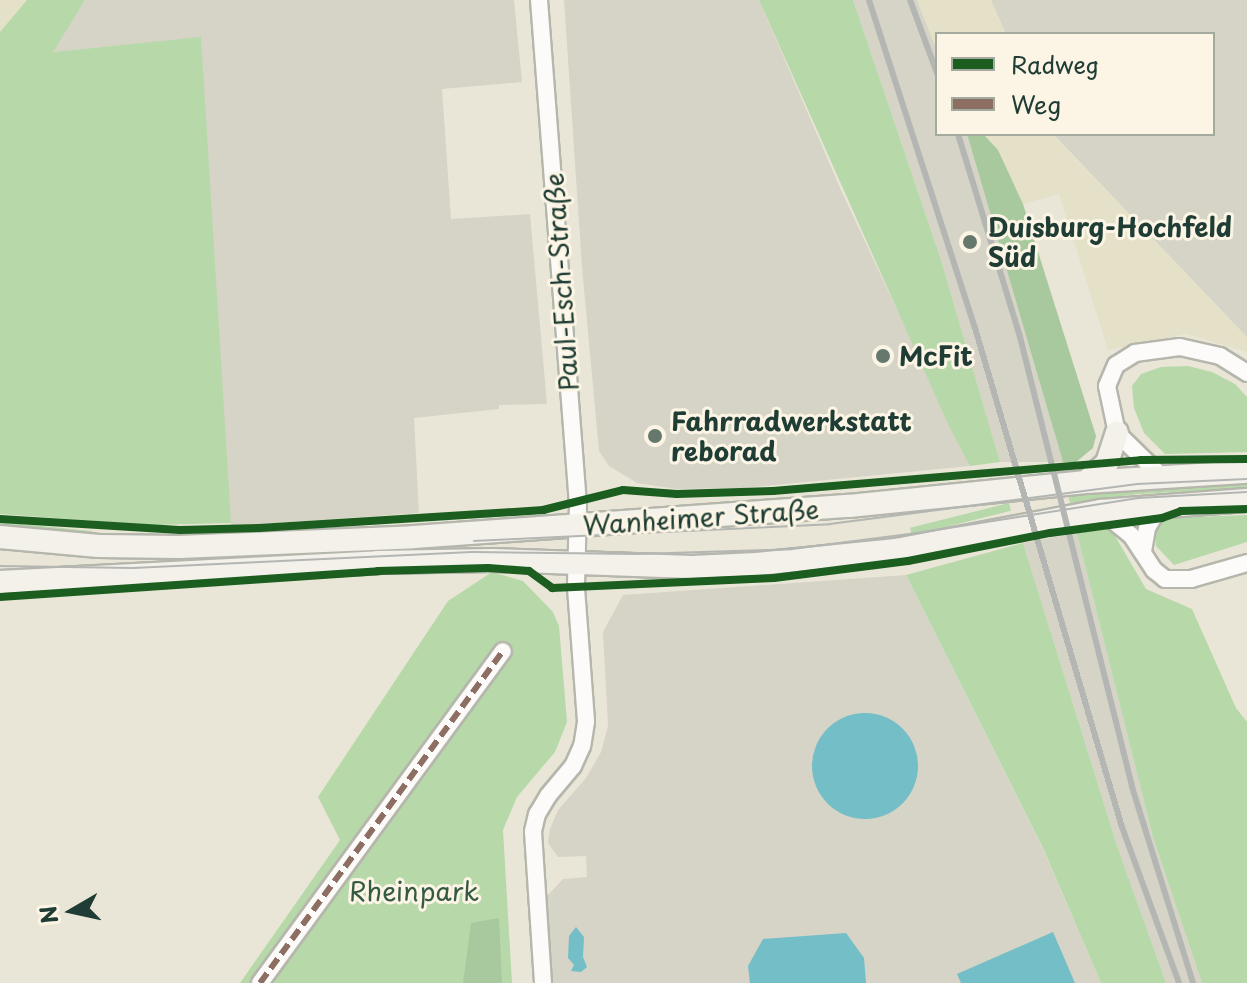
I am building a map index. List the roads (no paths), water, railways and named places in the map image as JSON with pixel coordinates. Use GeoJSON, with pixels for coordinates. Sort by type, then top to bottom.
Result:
{"type":"FeatureCollection","features":[{"type":"Feature","properties":{"kind":"street","name":"Paul-Esch-Straße"},"geometry":{"type":"LineString","coordinates":[[539,0],[577,525],[575,564],[586,722],[577,756],[542,805],[533,832],[543,983]]}},
{"type":"Feature","properties":{"kind":"street"},"geometry":{"type":"LineString","coordinates":[[1086,482],[1107,463],[1117,433],[1107,386],[1123,359],[1155,348],[1180,347],[1220,356],[1247,373]]}},
{"type":"Feature","properties":{"kind":"street"},"geometry":{"type":"LineString","coordinates":[[1117,433],[1162,477]]}},
{"type":"Feature","properties":{"kind":"street","name":"Wanheimer Straße"},"geometry":{"type":"LineString","coordinates":[[0,537],[99,546],[179,547],[849,506],[1086,482],[1247,472]]}},
{"type":"Feature","properties":{"kind":"street","name":"Wanheimer Straße"},"geometry":{"type":"LineString","coordinates":[[0,582],[363,563],[493,560],[692,567],[821,559],[929,544],[1101,511],[1247,500]]}},
{"type":"Feature","properties":{"kind":"street"},"geometry":{"type":"LineString","coordinates":[[1143,551],[1147,528],[1161,505]]}},
{"type":"Feature","properties":{"kind":"street"},"geometry":{"type":"LineString","coordinates":[[1101,511],[1131,535],[1154,570],[1170,580],[1191,579],[1247,563]]}},
{"type":"Feature","properties":{"kind":"street"},"geometry":{"type":"LineString","coordinates":[[260,983],[503,651]]}},
{"type":"Feature","properties":{"kind":"water"},"geometry":{"type":"Polygon","coordinates":[[[865,713],[885,717],[903,728],[914,746],[918,766],[914,786],[903,804],[885,815],[865,819],[845,815],[827,804],[816,786],[812,766],[816,746],[827,728],[845,717],[865,713]]]}},
{"type":"Feature","properties":{"kind":"water"},"geometry":{"type":"Polygon","coordinates":[[[576,927],[584,937],[583,957],[587,967],[581,972],[571,971],[574,965],[568,958],[569,936],[576,927]]]}},
{"type":"Feature","properties":{"kind":"water"},"geometry":{"type":"Polygon","coordinates":[[[1053,932],[1075,983],[961,983],[957,974],[1053,932]]]}},
{"type":"Feature","properties":{"kind":"water"},"geometry":{"type":"Polygon","coordinates":[[[846,933],[864,958],[866,983],[750,983],[748,966],[763,939],[846,933]]]}},
{"type":"Feature","properties":{"kind":"tram line"},"geometry":{"type":"LineString","coordinates":[[474,541],[830,524],[1137,484],[1247,479]]}},
{"type":"Feature","properties":{"kind":"tram line"},"geometry":{"type":"LineString","coordinates":[[0,566],[133,568],[472,552],[637,554],[792,549],[1138,498],[1247,492]]}},
{"type":"Feature","properties":{"kind":"railway"},"geometry":{"type":"LineString","coordinates":[[869,0],[975,328],[1122,827],[1179,983]]}},
{"type":"Feature","properties":{"kind":"railway"},"geometry":{"type":"LineString","coordinates":[[910,0],[935,68]]}},
{"type":"Feature","properties":{"kind":"railway"},"geometry":{"type":"LineString","coordinates":[[959,136],[1020,337],[1132,787],[1193,983]]}},
{"type":"Feature","properties":{"kind":"place","name":"Duisburg-Hochfeld Süd"},"geometry":{"type":"Point","coordinates":[970,242]}},
{"type":"Feature","properties":{"kind":"place","name":"McFit"},"geometry":{"type":"Point","coordinates":[883,356]}},
{"type":"Feature","properties":{"kind":"place","name":"Fahrradwerkstatt reborad"},"geometry":{"type":"Point","coordinates":[655,436]}},
{"type":"Feature","properties":{"kind":"park label","name":"Rheinpark"},"geometry":{"type":"Point","coordinates":[414,891]}}]}
